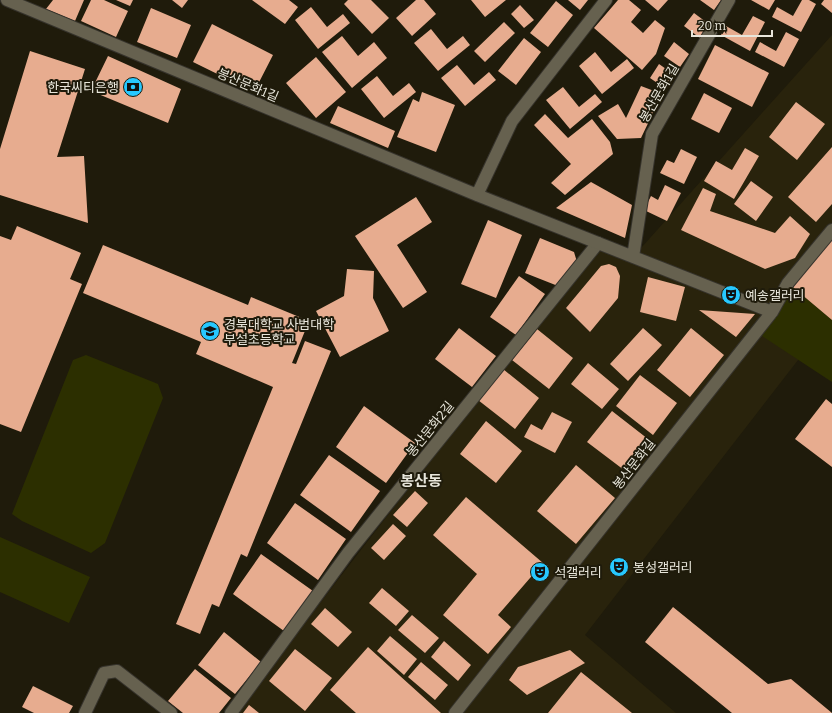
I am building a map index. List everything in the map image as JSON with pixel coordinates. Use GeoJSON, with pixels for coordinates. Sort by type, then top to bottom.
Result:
{"type":"FeatureCollection","features":[{"type":"Feature","properties":{"kind":"street","name":"봉산문화1길"},"geometry":{"type":"LineString","coordinates":[[7,0],[477,195],[772,312]]}},
{"type":"Feature","properties":{"kind":"street"},"geometry":{"type":"LineString","coordinates":[[477,195],[512,121],[606,0]]}},
{"type":"Feature","properties":{"kind":"street","name":"봉산문화1길"},"geometry":{"type":"LineString","coordinates":[[633,257],[652,134],[729,0]]}},
{"type":"Feature","properties":{"kind":"street","name":"봉산문화길"},"geometry":{"type":"LineString","coordinates":[[455,713],[772,312],[788,283],[832,230]]}},
{"type":"Feature","properties":{"kind":"street","name":"봉산문화2길"},"geometry":{"type":"LineString","coordinates":[[231,713],[348,553],[598,243]]}},
{"type":"Feature","properties":{"kind":"street"},"geometry":{"type":"LineString","coordinates":[[85,713],[104,673],[116,671],[171,713]]}},
{"type":"Feature","properties":{"kind":"shaded area"},"geometry":{"type":"Polygon","coordinates":[[[832,35],[832,330],[826,324],[585,635],[676,713],[235,713],[598,243],[633,257],[832,35]]]}},
{"type":"Feature","properties":{"kind":"green space"},"geometry":{"type":"Polygon","coordinates":[[[788,283],[832,320],[832,382],[756,332],[788,283]]]}},
{"type":"Feature","properties":{"kind":"green space"},"geometry":{"type":"Polygon","coordinates":[[[86,355],[158,384],[163,398],[105,543],[91,553],[22,521],[12,514],[73,360],[86,355]]]}},
{"type":"Feature","properties":{"kind":"green space"},"geometry":{"type":"Polygon","coordinates":[[[0,537],[90,577],[69,623],[0,592],[0,537]]]}},
{"type":"Feature","properties":{"kind":"building"},"geometry":{"type":"Polygon","coordinates":[[[53,0],[84,0],[75,21],[46,9],[53,0]]]}},
{"type":"Feature","properties":{"kind":"building"},"geometry":{"type":"Polygon","coordinates":[[[91,0],[104,0],[128,11],[116,37],[81,21],[91,0]]]}},
{"type":"Feature","properties":{"kind":"building"},"geometry":{"type":"Polygon","coordinates":[[[116,0],[133,0],[130,6],[116,0]]]}},
{"type":"Feature","properties":{"kind":"building"},"geometry":{"type":"Polygon","coordinates":[[[172,0],[188,0],[182,8],[172,0]]]}},
{"type":"Feature","properties":{"kind":"building"},"geometry":{"type":"Polygon","coordinates":[[[252,0],[289,0],[298,7],[285,24],[252,0]]]}},
{"type":"Feature","properties":{"kind":"building"},"geometry":{"type":"Polygon","coordinates":[[[348,0],[371,0],[389,18],[372,34],[344,4],[348,0]]]}},
{"type":"Feature","properties":{"kind":"building"},"geometry":{"type":"Polygon","coordinates":[[[416,0],[424,0],[436,14],[412,36],[396,18],[416,0]]]}},
{"type":"Feature","properties":{"kind":"building"},"geometry":{"type":"Polygon","coordinates":[[[471,0],[506,0],[485,17],[471,0]]]}},
{"type":"Feature","properties":{"kind":"building"},"geometry":{"type":"Polygon","coordinates":[[[568,0],[588,0],[580,10],[568,0]]]}},
{"type":"Feature","properties":{"kind":"building"},"geometry":{"type":"Polygon","coordinates":[[[618,0],[629,0],[641,10],[631,22],[643,33],[655,20],[665,28],[656,54],[642,70],[594,28],[618,0]]]}},
{"type":"Feature","properties":{"kind":"building"},"geometry":{"type":"Polygon","coordinates":[[[645,0],[668,0],[658,11],[645,0]]]}},
{"type":"Feature","properties":{"kind":"building"},"geometry":{"type":"Polygon","coordinates":[[[700,0],[721,0],[714,10],[700,0]]]}},
{"type":"Feature","properties":{"kind":"building"},"geometry":{"type":"Polygon","coordinates":[[[751,0],[775,0],[769,10],[751,0]]]}},
{"type":"Feature","properties":{"kind":"building"},"geometry":{"type":"Polygon","coordinates":[[[802,0],[809,0],[816,4],[801,32],[772,17],[777,7],[793,16],[802,0]]]}},
{"type":"Feature","properties":{"kind":"building"},"geometry":{"type":"Polygon","coordinates":[[[824,0],[832,0],[832,13],[821,4],[824,0]]]}},
{"type":"Feature","properties":{"kind":"building"},"geometry":{"type":"Polygon","coordinates":[[[556,1],[573,15],[548,47],[530,33],[556,1]]]}},
{"type":"Feature","properties":{"kind":"building"},"geometry":{"type":"Polygon","coordinates":[[[520,5],[534,20],[524,28],[511,14],[520,5]]]}},
{"type":"Feature","properties":{"kind":"building"},"geometry":{"type":"Polygon","coordinates":[[[311,7],[327,27],[343,14],[350,23],[318,49],[295,20],[311,7]]]}},
{"type":"Feature","properties":{"kind":"building"},"geometry":{"type":"Polygon","coordinates":[[[151,8],[191,25],[177,58],[137,42],[151,8]]]}},
{"type":"Feature","properties":{"kind":"building"},"geometry":{"type":"Polygon","coordinates":[[[694,13],[710,25],[700,38],[684,26],[694,13]]]}},
{"type":"Feature","properties":{"kind":"building"},"geometry":{"type":"Polygon","coordinates":[[[753,16],[765,22],[750,51],[721,35],[726,26],[742,35],[753,16]]]}},
{"type":"Feature","properties":{"kind":"building"},"geometry":{"type":"Polygon","coordinates":[[[504,22],[515,33],[485,62],[474,51],[504,22]]]}},
{"type":"Feature","properties":{"kind":"building"},"geometry":{"type":"Polygon","coordinates":[[[212,24],[273,55],[254,92],[193,62],[212,24]]]}},
{"type":"Feature","properties":{"kind":"building"},"geometry":{"type":"Polygon","coordinates":[[[431,29],[447,49],[463,36],[470,45],[438,71],[414,43],[431,29]]]}},
{"type":"Feature","properties":{"kind":"building"},"geometry":{"type":"Polygon","coordinates":[[[786,32],[799,39],[784,67],[755,52],[760,42],[776,51],[786,32]]]}},
{"type":"Feature","properties":{"kind":"building"},"geometry":{"type":"Polygon","coordinates":[[[342,36],[358,56],[374,42],[387,58],[352,88],[322,52],[342,36]]]}},
{"type":"Feature","properties":{"kind":"building"},"geometry":{"type":"Polygon","coordinates":[[[524,38],[541,52],[516,85],[498,71],[524,38]]]}},
{"type":"Feature","properties":{"kind":"building"},"geometry":{"type":"Polygon","coordinates":[[[674,42],[689,54],[680,67],[664,56],[674,42]]]}},
{"type":"Feature","properties":{"kind":"building"},"geometry":{"type":"Polygon","coordinates":[[[715,45],[769,73],[752,107],[698,79],[715,45]]]}},
{"type":"Feature","properties":{"kind":"building"},"geometry":{"type":"Polygon","coordinates":[[[30,51],[85,69],[57,157],[84,156],[88,223],[0,195],[0,149],[30,51]]]}},
{"type":"Feature","properties":{"kind":"building"},"geometry":{"type":"Polygon","coordinates":[[[595,52],[611,72],[627,59],[634,68],[602,94],[579,66],[595,52]]]}},
{"type":"Feature","properties":{"kind":"building"},"geometry":{"type":"Polygon","coordinates":[[[108,56],[181,89],[168,123],[91,91],[108,56]]]}},
{"type":"Feature","properties":{"kind":"building"},"geometry":{"type":"Polygon","coordinates":[[[316,57],[346,92],[316,118],[286,83],[316,57]]]}},
{"type":"Feature","properties":{"kind":"building"},"geometry":{"type":"Polygon","coordinates":[[[659,64],[676,76],[666,89],[650,78],[659,64]]]}},
{"type":"Feature","properties":{"kind":"building"},"geometry":{"type":"Polygon","coordinates":[[[457,65],[474,85],[489,72],[496,80],[465,106],[441,78],[457,65]]]}},
{"type":"Feature","properties":{"kind":"building"},"geometry":{"type":"Polygon","coordinates":[[[377,76],[393,96],[409,83],[416,92],[384,118],[361,89],[377,76]]]}},
{"type":"Feature","properties":{"kind":"building"},"geometry":{"type":"Polygon","coordinates":[[[641,86],[662,94],[641,138],[617,139],[598,116],[618,104],[626,118],[641,86]]]}},
{"type":"Feature","properties":{"kind":"building"},"geometry":{"type":"Polygon","coordinates":[[[563,87],[579,107],[595,94],[602,102],[570,129],[546,100],[563,87]]]}},
{"type":"Feature","properties":{"kind":"building"},"geometry":{"type":"Polygon","coordinates":[[[422,92],[455,105],[436,152],[397,137],[413,99],[419,102],[422,92]]]}},
{"type":"Feature","properties":{"kind":"building"},"geometry":{"type":"Polygon","coordinates":[[[704,93],[732,108],[719,133],[691,119],[704,93]]]}},
{"type":"Feature","properties":{"kind":"building"},"geometry":{"type":"Polygon","coordinates":[[[796,102],[825,124],[797,160],[769,137],[796,102]]]}},
{"type":"Feature","properties":{"kind":"building"},"geometry":{"type":"Polygon","coordinates":[[[338,106],[395,131],[388,148],[330,123],[338,106]]]}},
{"type":"Feature","properties":{"kind":"building"},"geometry":{"type":"Polygon","coordinates":[[[545,114],[568,138],[592,119],[610,142],[613,154],[565,195],[551,183],[571,164],[534,125],[545,114]]]}},
{"type":"Feature","properties":{"kind":"building"},"geometry":{"type":"Polygon","coordinates":[[[832,147],[832,204],[816,222],[788,197],[832,147]]]}},
{"type":"Feature","properties":{"kind":"building"},"geometry":{"type":"Polygon","coordinates":[[[745,148],[759,156],[734,199],[704,181],[716,161],[732,170],[745,148]]]}},
{"type":"Feature","properties":{"kind":"building"},"geometry":{"type":"Polygon","coordinates":[[[681,149],[697,157],[684,184],[660,173],[667,160],[674,163],[681,149]]]}},
{"type":"Feature","properties":{"kind":"building"},"geometry":{"type":"Polygon","coordinates":[[[751,181],[773,197],[756,221],[734,204],[751,181]]]}},
{"type":"Feature","properties":{"kind":"building"},"geometry":{"type":"Polygon","coordinates":[[[591,182],[632,205],[625,238],[556,208],[591,182]]]}},
{"type":"Feature","properties":{"kind":"building"},"geometry":{"type":"Polygon","coordinates":[[[665,185],[681,193],[667,221],[644,210],[651,196],[658,200],[665,185]]]}},
{"type":"Feature","properties":{"kind":"building"},"geometry":{"type":"Polygon","coordinates":[[[703,188],[716,194],[710,211],[775,233],[790,216],[810,234],[795,258],[765,269],[681,230],[703,188]]]}},
{"type":"Feature","properties":{"kind":"building"},"geometry":{"type":"Polygon","coordinates":[[[416,197],[432,222],[397,245],[427,292],[403,308],[355,236],[416,197]]]}},
{"type":"Feature","properties":{"kind":"building"},"geometry":{"type":"Polygon","coordinates":[[[488,220],[522,235],[496,298],[461,284],[488,220]]]}},
{"type":"Feature","properties":{"kind":"building"},"geometry":{"type":"Polygon","coordinates":[[[17,226],[81,253],[70,279],[82,284],[21,432],[0,424],[0,236],[11,240],[17,226]]]}},
{"type":"Feature","properties":{"kind":"building"},"geometry":{"type":"Polygon","coordinates":[[[832,230],[832,320],[788,283],[832,230]]]}},
{"type":"Feature","properties":{"kind":"building"},"geometry":{"type":"Polygon","coordinates":[[[540,238],[574,252],[577,262],[558,286],[525,273],[540,238]]]}},
{"type":"Feature","properties":{"kind":"building"},"geometry":{"type":"Polygon","coordinates":[[[103,245],[248,305],[251,297],[309,321],[292,363],[296,364],[305,341],[331,351],[247,557],[241,554],[219,607],[212,604],[200,634],[176,624],[273,387],[196,354],[201,342],[83,293],[103,245]]]}},
{"type":"Feature","properties":{"kind":"building"},"geometry":{"type":"Polygon","coordinates":[[[609,264],[616,267],[620,276],[618,298],[590,332],[566,308],[601,266],[609,264]]]}},
{"type":"Feature","properties":{"kind":"building"},"geometry":{"type":"Polygon","coordinates":[[[347,269],[374,271],[373,298],[389,331],[340,357],[316,311],[344,296],[347,269]]]}},
{"type":"Feature","properties":{"kind":"building"},"geometry":{"type":"Polygon","coordinates":[[[519,276],[545,294],[516,335],[490,317],[519,276]]]}},
{"type":"Feature","properties":{"kind":"building"},"geometry":{"type":"Polygon","coordinates":[[[648,277],[685,287],[676,321],[640,312],[648,277]]]}},
{"type":"Feature","properties":{"kind":"building"},"geometry":{"type":"Polygon","coordinates":[[[699,310],[755,314],[736,337],[699,310]]]}},
{"type":"Feature","properties":{"kind":"building"},"geometry":{"type":"Polygon","coordinates":[[[459,328],[496,356],[472,387],[435,359],[459,328]]]}},
{"type":"Feature","properties":{"kind":"building"},"geometry":{"type":"Polygon","coordinates":[[[643,328],[662,345],[628,381],[610,364],[643,328]]]}},
{"type":"Feature","properties":{"kind":"building"},"geometry":{"type":"Polygon","coordinates":[[[691,328],[724,355],[690,397],[657,370],[691,328]]]}},
{"type":"Feature","properties":{"kind":"building"},"geometry":{"type":"Polygon","coordinates":[[[537,329],[573,358],[549,389],[512,360],[537,329]]]}},
{"type":"Feature","properties":{"kind":"building"},"geometry":{"type":"Polygon","coordinates":[[[588,363],[619,389],[602,409],[571,384],[588,363]]]}},
{"type":"Feature","properties":{"kind":"building"},"geometry":{"type":"Polygon","coordinates":[[[503,369],[539,398],[515,429],[478,400],[503,369]]]}},
{"type":"Feature","properties":{"kind":"building"},"geometry":{"type":"Polygon","coordinates":[[[640,375],[677,403],[653,435],[616,406],[640,375]]]}},
{"type":"Feature","properties":{"kind":"building"},"geometry":{"type":"Polygon","coordinates":[[[826,399],[832,404],[832,467],[795,439],[826,399]]]}},
{"type":"Feature","properties":{"kind":"building"},"geometry":{"type":"Polygon","coordinates":[[[364,406],[415,443],[386,483],[336,447],[364,406]]]}},
{"type":"Feature","properties":{"kind":"building"},"geometry":{"type":"Polygon","coordinates":[[[612,411],[648,439],[624,470],[587,442],[612,411]]]}},
{"type":"Feature","properties":{"kind":"building"},"geometry":{"type":"Polygon","coordinates":[[[552,412],[572,422],[555,453],[524,437],[531,424],[542,430],[552,412]]]}},
{"type":"Feature","properties":{"kind":"building"},"geometry":{"type":"Polygon","coordinates":[[[486,421],[522,451],[496,483],[460,454],[486,421]]]}},
{"type":"Feature","properties":{"kind":"building"},"geometry":{"type":"Polygon","coordinates":[[[329,455],[380,491],[351,532],[300,495],[329,455]]]}},
{"type":"Feature","properties":{"kind":"building"},"geometry":{"type":"Polygon","coordinates":[[[576,465],[615,498],[576,544],[537,511],[576,465]]]}},
{"type":"Feature","properties":{"kind":"building"},"geometry":{"type":"Polygon","coordinates":[[[415,491],[428,503],[407,527],[393,515],[415,491]]]}},
{"type":"Feature","properties":{"kind":"building"},"geometry":{"type":"Polygon","coordinates":[[[466,497],[543,563],[498,615],[511,627],[488,654],[443,615],[477,574],[433,535],[466,497]]]}},
{"type":"Feature","properties":{"kind":"building"},"geometry":{"type":"Polygon","coordinates":[[[295,503],[346,539],[318,580],[267,543],[295,503]]]}},
{"type":"Feature","properties":{"kind":"building"},"geometry":{"type":"Polygon","coordinates":[[[393,524],[406,536],[384,560],[371,548],[393,524]]]}},
{"type":"Feature","properties":{"kind":"building"},"geometry":{"type":"Polygon","coordinates":[[[261,554],[313,591],[284,631],[233,594],[261,554]]]}},
{"type":"Feature","properties":{"kind":"building"},"geometry":{"type":"Polygon","coordinates":[[[382,588],[409,611],[396,626],[369,603],[382,588]]]}},
{"type":"Feature","properties":{"kind":"building"},"geometry":{"type":"Polygon","coordinates":[[[673,607],[768,684],[791,679],[832,713],[732,713],[645,642],[673,607]]]}},
{"type":"Feature","properties":{"kind":"building"},"geometry":{"type":"Polygon","coordinates":[[[325,608],[352,632],[338,647],[311,624],[325,608]]]}},
{"type":"Feature","properties":{"kind":"building"},"geometry":{"type":"Polygon","coordinates":[[[412,615],[439,638],[425,653],[398,630],[412,615]]]}},
{"type":"Feature","properties":{"kind":"building"},"geometry":{"type":"Polygon","coordinates":[[[224,632],[261,662],[235,694],[198,665],[224,632]]]}},
{"type":"Feature","properties":{"kind":"building"},"geometry":{"type":"Polygon","coordinates":[[[390,636],[417,659],[404,675],[377,651],[390,636]]]}},
{"type":"Feature","properties":{"kind":"building"},"geometry":{"type":"Polygon","coordinates":[[[444,641],[471,665],[458,681],[431,657],[444,641]]]}},
{"type":"Feature","properties":{"kind":"building"},"geometry":{"type":"Polygon","coordinates":[[[368,647],[441,713],[356,713],[330,690],[368,647]]]}},
{"type":"Feature","properties":{"kind":"building"},"geometry":{"type":"Polygon","coordinates":[[[295,649],[332,678],[305,711],[269,681],[295,649]]]}},
{"type":"Feature","properties":{"kind":"building"},"geometry":{"type":"Polygon","coordinates":[[[570,650],[585,663],[527,695],[509,680],[518,667],[570,650]]]}},
{"type":"Feature","properties":{"kind":"building"},"geometry":{"type":"Polygon","coordinates":[[[421,662],[448,685],[435,700],[408,677],[421,662]]]}},
{"type":"Feature","properties":{"kind":"building"},"geometry":{"type":"Polygon","coordinates":[[[195,669],[231,698],[219,713],[183,713],[168,701],[195,669]]]}},
{"type":"Feature","properties":{"kind":"building"},"geometry":{"type":"Polygon","coordinates":[[[581,672],[632,713],[548,713],[581,672]]]}},
{"type":"Feature","properties":{"kind":"building"},"geometry":{"type":"Polygon","coordinates":[[[33,686],[73,706],[69,713],[34,713],[22,707],[33,686]]]}},
{"type":"Feature","properties":{"kind":"building"},"geometry":{"type":"Polygon","coordinates":[[[249,705],[259,713],[243,713],[249,705]]]}},
{"type":"Feature","properties":{"kind":"place","name":"한국씨티은행"},"geometry":{"type":"Point","coordinates":[133,87]}},
{"type":"Feature","properties":{"kind":"place","name":"예송갤러리"},"geometry":{"type":"Point","coordinates":[731,295]}},
{"type":"Feature","properties":{"kind":"place","name":"경북대학교 사범대학 부설초등학교"},"geometry":{"type":"Point","coordinates":[210,331]}},
{"type":"Feature","properties":{"kind":"place","name":"봉성갤러리"},"geometry":{"type":"Point","coordinates":[619,567]}},
{"type":"Feature","properties":{"kind":"place","name":"석갤러리"},"geometry":{"type":"Point","coordinates":[540,572]}},
{"type":"Feature","properties":{"kind":"district","name":"봉산동"},"geometry":{"type":"Point","coordinates":[421,481]}}]}
